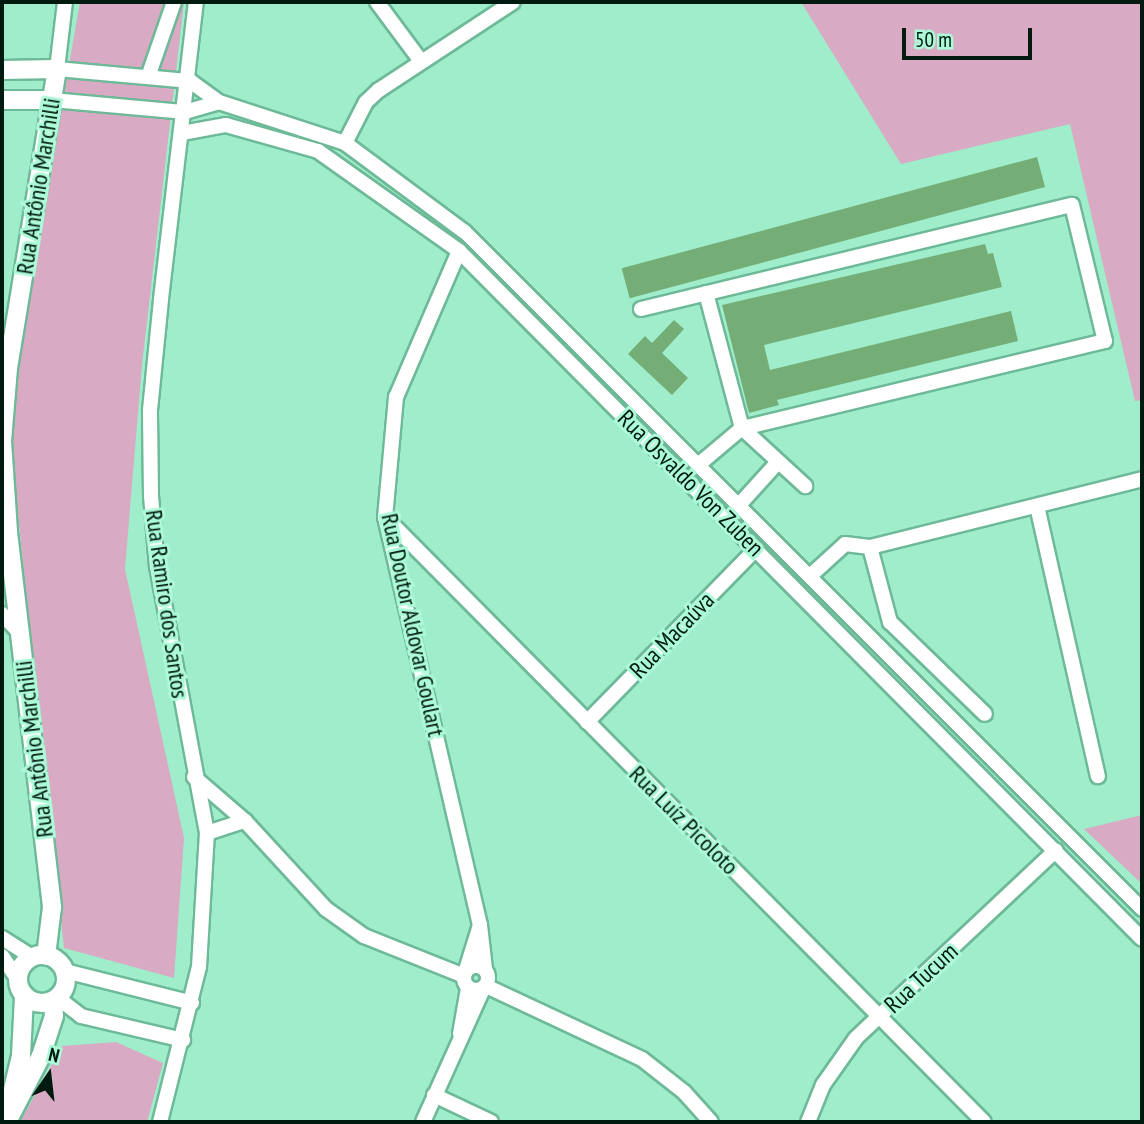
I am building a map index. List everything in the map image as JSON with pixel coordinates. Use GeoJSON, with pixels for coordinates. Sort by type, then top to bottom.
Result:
{"type":"FeatureCollection","features":[{"type":"Feature","properties":{"kind":"street","name":"Rua Antônio Marchilli"},"geometry":{"type":"LineString","coordinates":[[39,956],[52,907],[20,633],[2,441],[8,368],[57,69],[65,2]]}},
{"type":"Feature","properties":{"kind":"street"},"geometry":{"type":"LineString","coordinates":[[148,77],[174,2]]}},
{"type":"Feature","properties":{"kind":"street","name":"Rua Ramiro dos Santos"},"geometry":{"type":"LineString","coordinates":[[160,1122],[184,1036],[199,967],[207,833],[194,777],[157,567],[151,496],[150,410],[190,81],[196,2]]}},
{"type":"Feature","properties":{"kind":"street"},"geometry":{"type":"LineString","coordinates":[[377,2],[420,60]]}},
{"type":"Feature","properties":{"kind":"street"},"geometry":{"type":"LineString","coordinates":[[345,143],[366,102],[420,60],[513,2]]}},
{"type":"Feature","properties":{"kind":"street"},"geometry":{"type":"LineString","coordinates":[[2,70],[57,69],[190,81]]}},
{"type":"Feature","properties":{"kind":"street","name":"Rua Osvaldo Von Zuben"},"geometry":{"type":"LineString","coordinates":[[190,81],[219,102],[345,143],[465,232],[1142,909]]}},
{"type":"Feature","properties":{"kind":"street"},"geometry":{"type":"LineString","coordinates":[[2,100],[52,100],[185,112],[219,102]]}},
{"type":"Feature","properties":{"kind":"street","name":"Rua Osvaldo Von Zuben"},"geometry":{"type":"LineString","coordinates":[[182,133],[226,125],[318,150],[459,251],[1142,939]]}},
{"type":"Feature","properties":{"kind":"street"},"geometry":{"type":"LineString","coordinates":[[641,309],[1072,205],[1105,341],[742,428],[698,465]]}},
{"type":"Feature","properties":{"kind":"street","name":"Rua Doutor Aldovar Goulart"},"geometry":{"type":"LineString","coordinates":[[459,251],[396,397],[386,517],[480,925],[485,969],[474,982]]}},
{"type":"Feature","properties":{"kind":"street"},"geometry":{"type":"LineString","coordinates":[[706,293],[742,428],[805,486]]}},
{"type":"Feature","properties":{"kind":"street"},"geometry":{"type":"LineString","coordinates":[[739,505],[778,463]]}},
{"type":"Feature","properties":{"kind":"street"},"geometry":{"type":"LineString","coordinates":[[810,576],[845,544],[870,547],[1142,478]]}},
{"type":"Feature","properties":{"kind":"street"},"geometry":{"type":"LineString","coordinates":[[1037,506],[1098,776]]}},
{"type":"Feature","properties":{"kind":"street","name":"Rua Luíz Picoloto"},"geometry":{"type":"LineString","coordinates":[[386,517],[878,1018],[984,1122]]}},
{"type":"Feature","properties":{"kind":"street"},"geometry":{"type":"LineString","coordinates":[[870,547],[890,622],[985,714]]}},
{"type":"Feature","properties":{"kind":"street","name":"Rua Macaúva"},"geometry":{"type":"LineString","coordinates":[[587,722],[756,549]]}},
{"type":"Feature","properties":{"kind":"street"},"geometry":{"type":"LineString","coordinates":[[2,614],[20,633]]}},
{"type":"Feature","properties":{"kind":"street"},"geometry":{"type":"LineString","coordinates":[[194,777],[245,821],[326,909],[364,936],[474,982],[642,1059],[684,1092],[711,1122]]}},
{"type":"Feature","properties":{"kind":"street"},"geometry":{"type":"LineString","coordinates":[[207,833],[245,821]]}},
{"type":"Feature","properties":{"kind":"street","name":"Rua Tucum"},"geometry":{"type":"LineString","coordinates":[[808,1122],[823,1085],[856,1038],[1056,850]]}},
{"type":"Feature","properties":{"kind":"street","name":"Rua Doutor Aldovar Goulart"},"geometry":{"type":"LineString","coordinates":[[423,1122],[460,1035],[474,982],[480,925]]}},
{"type":"Feature","properties":{"kind":"street"},"geometry":{"type":"LineString","coordinates":[[2,938],[65,971],[192,1003]]}},
{"type":"Feature","properties":{"kind":"street"},"geometry":{"type":"LineString","coordinates":[[2,956],[21,988],[33,1002],[58,997]]}},
{"type":"Feature","properties":{"kind":"street"},"geometry":{"type":"LineString","coordinates":[[6,1122],[21,1056],[22,967],[39,956]]}},
{"type":"Feature","properties":{"kind":"street"},"geometry":{"type":"LineString","coordinates":[[6,1122],[41,1056],[65,971]]}},
{"type":"Feature","properties":{"kind":"street"},"geometry":{"type":"LineString","coordinates":[[58,997],[81,1016],[184,1036]]}},
{"type":"Feature","properties":{"kind":"street"},"geometry":{"type":"LineString","coordinates":[[434,1095],[491,1122]]}},
{"type":"Feature","properties":{"kind":"shaded area"},"geometry":{"type":"Polygon","coordinates":[[[80,2],[184,2],[142,365],[125,569],[184,838],[174,978],[64,948],[10,440],[21,338],[80,2]]]}},
{"type":"Feature","properties":{"kind":"shaded area"},"geometry":{"type":"Polygon","coordinates":[[[801,2],[1142,2],[1142,400],[1135,401],[1070,124],[901,164],[801,2]]]}},
{"type":"Feature","properties":{"kind":"shaded area"},"geometry":{"type":"Polygon","coordinates":[[[1142,815],[1142,884],[1084,829],[1142,815]]]}},
{"type":"Feature","properties":{"kind":"shaded area"},"geometry":{"type":"Polygon","coordinates":[[[116,1042],[163,1063],[147,1122],[20,1122],[62,1046],[116,1042]]]}},
{"type":"Feature","properties":{"kind":"building"},"geometry":{"type":"Polygon","coordinates":[[[1037,157],[1045,187],[630,298],[622,268],[1037,157]]]}},
{"type":"Feature","properties":{"kind":"building"},"geometry":{"type":"Polygon","coordinates":[[[985,244],[988,254],[993,253],[1002,287],[764,345],[770,370],[1011,311],[1018,341],[777,400],[779,405],[749,413],[722,305],[985,244]]]}},
{"type":"Feature","properties":{"kind":"building"},"geometry":{"type":"Polygon","coordinates":[[[674,320],[684,329],[662,353],[688,378],[672,395],[628,354],[645,336],[652,343],[674,320]]]}}]}
